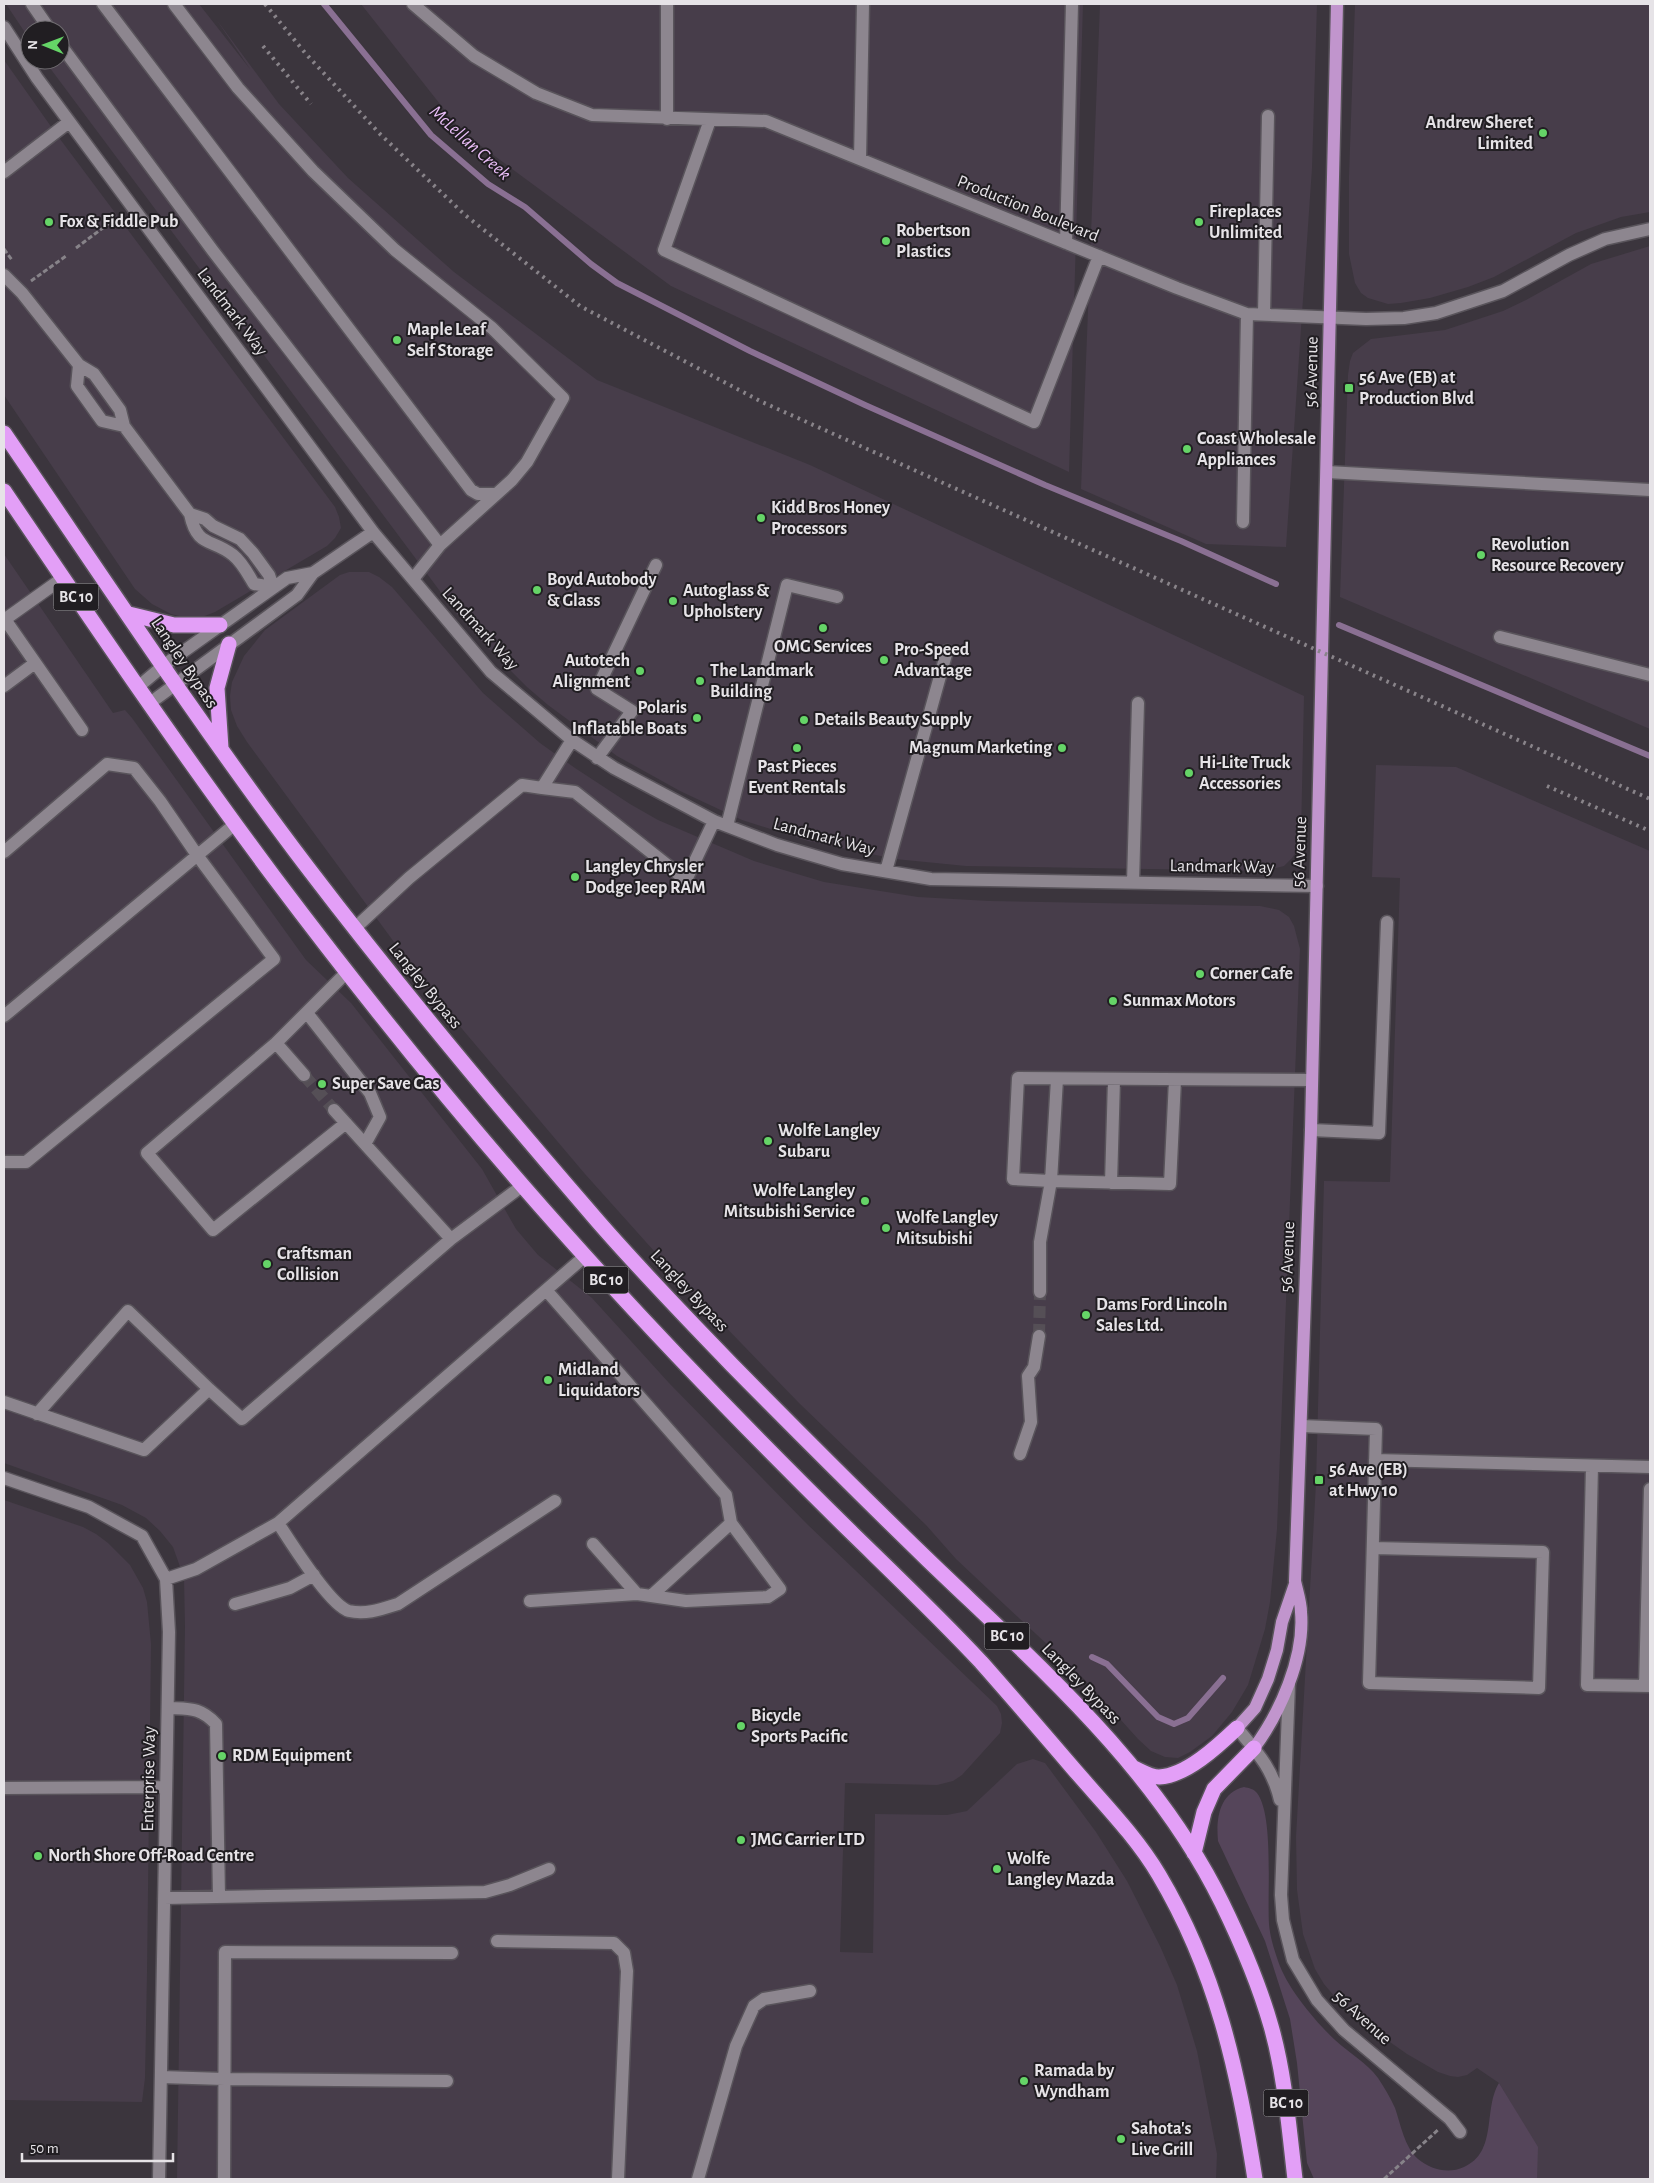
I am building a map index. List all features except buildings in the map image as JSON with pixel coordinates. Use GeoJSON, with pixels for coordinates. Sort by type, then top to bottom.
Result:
{"type":"FeatureCollection","features":[{"type":"Feature","properties":{"kind":"highway","name":"Langley Bypass"},"geometry":{"type":"LineString","coordinates":[[4,432],[222,750],[355,928],[490,1096],[595,1219],[679,1310],[800,1435],[1070,1696],[1132,1767],[1179,1829],[1220,1898],[1243,1948],[1272,2028],[1285,2100],[1294,2179]]}},
{"type":"Feature","properties":{"kind":"highway","name":"BC 10"},"geometry":{"type":"LineString","coordinates":[[4,491],[138,687],[235,824],[402,1044],[522,1186],[660,1340],[979,1660],[1113,1814],[1157,1872],[1198,1950],[1220,2010],[1234,2069],[1254,2173]]}},
{"type":"Feature","properties":{"kind":"highway"},"geometry":{"type":"LineString","coordinates":[[128,614],[174,625],[220,625]]}},
{"type":"Feature","properties":{"kind":"highway"},"geometry":{"type":"LineString","coordinates":[[222,750],[217,688],[229,644]]}},
{"type":"Feature","properties":{"kind":"highway"},"geometry":{"type":"LineString","coordinates":[[1132,1767],[1158,1777],[1172,1775],[1204,1757],[1237,1728]]}},
{"type":"Feature","properties":{"kind":"highway"},"geometry":{"type":"LineString","coordinates":[[1194,1853],[1204,1812],[1214,1789],[1254,1748]]}},
{"type":"Feature","properties":{"kind":"highway"},"geometry":{"type":"LineString","coordinates":[[1243,2179],[1254,2173]]}},
{"type":"Feature","properties":{"kind":"main road","name":"56 Avenue"},"geometry":{"type":"LineString","coordinates":[[1254,1748],[1275,1715],[1290,1682],[1300,1639],[1302,1612],[1295,1581],[1311,1130],[1338,4]]}},
{"type":"Feature","properties":{"kind":"main road","name":"56 Avenue"},"geometry":{"type":"LineString","coordinates":[[1237,1728],[1255,1708],[1268,1679],[1277,1650],[1282,1622],[1295,1581]]}},
{"type":"Feature","properties":{"kind":"street"},"geometry":{"type":"LineString","coordinates":[[32,4],[43,20]]}},
{"type":"Feature","properties":{"kind":"street"},"geometry":{"type":"LineString","coordinates":[[103,4],[471,490],[478,494],[496,494]]}},
{"type":"Feature","properties":{"kind":"street"},"geometry":{"type":"LineString","coordinates":[[174,4],[238,88],[313,171],[395,250],[492,328],[563,398],[526,462],[512,480],[440,545],[413,579]]}},
{"type":"Feature","properties":{"kind":"street","name":"Production Boulevard"},"geometry":{"type":"LineString","coordinates":[[413,4],[474,56],[536,93],[592,115],[766,121],[1066,243],[1247,314],[1404,318],[1436,314],[1503,291],[1568,255],[1604,239],[1650,229]]}},
{"type":"Feature","properties":{"kind":"street"},"geometry":{"type":"LineString","coordinates":[[666,4],[667,119]]}},
{"type":"Feature","properties":{"kind":"street"},"geometry":{"type":"LineString","coordinates":[[860,159],[863,4]]}},
{"type":"Feature","properties":{"kind":"street"},"geometry":{"type":"LineString","coordinates":[[1066,243],[1072,4]]}},
{"type":"Feature","properties":{"kind":"street","name":"Landmark Way"},"geometry":{"type":"LineString","coordinates":[[4,27],[37,78],[69,122],[373,532],[491,672],[572,740],[597,758],[714,821],[777,845],[842,864],[931,879],[1316,886]]}},
{"type":"Feature","properties":{"kind":"street"},"geometry":{"type":"LineString","coordinates":[[70,58],[213,251],[440,545]]}},
{"type":"Feature","properties":{"kind":"street"},"geometry":{"type":"LineString","coordinates":[[1264,314],[1268,116]]}},
{"type":"Feature","properties":{"kind":"street"},"geometry":{"type":"LineString","coordinates":[[710,120],[664,250],[1034,422],[1099,256]]}},
{"type":"Feature","properties":{"kind":"street"},"geometry":{"type":"LineString","coordinates":[[4,172],[69,122]]}},
{"type":"Feature","properties":{"kind":"street"},"geometry":{"type":"LineString","coordinates":[[4,275],[22,293],[79,365],[94,374],[120,410],[124,426],[190,514],[193,529],[200,537],[235,556],[254,584],[273,587]]}},
{"type":"Feature","properties":{"kind":"street"},"geometry":{"type":"LineString","coordinates":[[1243,522],[1247,314]]}},
{"type":"Feature","properties":{"kind":"street"},"geometry":{"type":"LineString","coordinates":[[79,365],[77,386],[102,420],[124,426]]}},
{"type":"Feature","properties":{"kind":"street"},"geometry":{"type":"LineString","coordinates":[[1327,472],[1650,490]]}},
{"type":"Feature","properties":{"kind":"street"},"geometry":{"type":"LineString","coordinates":[[150,703],[297,595],[313,573],[373,532]]}},
{"type":"Feature","properties":{"kind":"street"},"geometry":{"type":"LineString","coordinates":[[597,758],[632,711],[597,689],[656,565]]}},
{"type":"Feature","properties":{"kind":"street"},"geometry":{"type":"LineString","coordinates":[[138,687],[163,666],[286,578],[313,573]]}},
{"type":"Feature","properties":{"kind":"street"},"geometry":{"type":"LineString","coordinates":[[63,578],[4,619],[82,730]]}},
{"type":"Feature","properties":{"kind":"street"},"geometry":{"type":"LineString","coordinates":[[727,826],[787,585],[837,597]]}},
{"type":"Feature","properties":{"kind":"street"},"geometry":{"type":"LineString","coordinates":[[1500,637],[1650,675]]}},
{"type":"Feature","properties":{"kind":"street"},"geometry":{"type":"LineString","coordinates":[[886,871],[946,651]]}},
{"type":"Feature","properties":{"kind":"street"},"geometry":{"type":"LineString","coordinates":[[4,686],[35,663]]}},
{"type":"Feature","properties":{"kind":"street"},"geometry":{"type":"LineString","coordinates":[[1133,883],[1138,703]]}},
{"type":"Feature","properties":{"kind":"street"},"geometry":{"type":"LineString","coordinates":[[542,788],[572,740]]}},
{"type":"Feature","properties":{"kind":"street"},"geometry":{"type":"LineString","coordinates":[[4,852],[107,764],[134,768],[160,801],[197,856],[274,960],[26,1162],[4,1162]]}},
{"type":"Feature","properties":{"kind":"street"},"geometry":{"type":"LineString","coordinates":[[355,928],[409,878],[522,785],[575,792],[686,880],[714,821]]}},
{"type":"Feature","properties":{"kind":"street"},"geometry":{"type":"LineString","coordinates":[[4,1016],[235,824]]}},
{"type":"Feature","properties":{"kind":"street"},"geometry":{"type":"LineString","coordinates":[[1311,1130],[1379,1132],[1387,922]]}},
{"type":"Feature","properties":{"kind":"street"},"geometry":{"type":"LineString","coordinates":[[346,1123],[214,1230],[147,1153],[276,1042],[347,972]]}},
{"type":"Feature","properties":{"kind":"street"},"geometry":{"type":"LineString","coordinates":[[307,1013],[370,1093],[380,1117],[365,1144]]}},
{"type":"Feature","properties":{"kind":"street"},"geometry":{"type":"LineString","coordinates":[[276,1042],[304,1075]]}},
{"type":"Feature","properties":{"kind":"street"},"geometry":{"type":"LineString","coordinates":[[1175,1080],[1170,1184],[1013,1179],[1018,1078],[1311,1080]]}},
{"type":"Feature","properties":{"kind":"street"},"geometry":{"type":"LineString","coordinates":[[1040,1292],[1040,1242],[1051,1181],[1057,1079]]}},
{"type":"Feature","properties":{"kind":"street"},"geometry":{"type":"LineString","coordinates":[[1111,1182],[1114,1080]]}},
{"type":"Feature","properties":{"kind":"street"},"geometry":{"type":"LineString","coordinates":[[334,1110],[451,1239]]}},
{"type":"Feature","properties":{"kind":"street"},"geometry":{"type":"LineString","coordinates":[[37,1414],[128,1311],[242,1419],[451,1239],[522,1186]]}},
{"type":"Feature","properties":{"kind":"street"},"geometry":{"type":"LineString","coordinates":[[166,1579],[196,1569],[278,1523],[584,1257]]}},
{"type":"Feature","properties":{"kind":"street"},"geometry":{"type":"LineString","coordinates":[[530,1601],[637,1594],[686,1601],[768,1597],[780,1589],[732,1523],[726,1495],[546,1290]]}},
{"type":"Feature","properties":{"kind":"street"},"geometry":{"type":"LineString","coordinates":[[1020,1454],[1031,1422],[1028,1376],[1034,1367],[1039,1336]]}},
{"type":"Feature","properties":{"kind":"street"},"geometry":{"type":"LineString","coordinates":[[4,1402],[144,1450],[209,1388]]}},
{"type":"Feature","properties":{"kind":"street"},"geometry":{"type":"LineString","coordinates":[[1301,1426],[1376,1430],[1369,1683],[1539,1688],[1542,1552],[1373,1548]]}},
{"type":"Feature","properties":{"kind":"street"},"geometry":{"type":"LineString","coordinates":[[1375,1460],[1650,1468]]}},
{"type":"Feature","properties":{"kind":"street"},"geometry":{"type":"LineString","coordinates":[[1592,1466],[1587,1685],[1648,1686],[1650,1489]]}},
{"type":"Feature","properties":{"kind":"street","name":"Enterprise Way"},"geometry":{"type":"LineString","coordinates":[[4,1478],[89,1508],[142,1536],[166,1579],[169,1632],[159,2179]]}},
{"type":"Feature","properties":{"kind":"street"},"geometry":{"type":"LineString","coordinates":[[278,1523],[330,1598],[347,1611],[371,1613],[398,1604],[555,1502]]}},
{"type":"Feature","properties":{"kind":"street"},"geometry":{"type":"LineString","coordinates":[[651,1596],[732,1523]]}},
{"type":"Feature","properties":{"kind":"street"},"geometry":{"type":"LineString","coordinates":[[592,1544],[637,1594]]}},
{"type":"Feature","properties":{"kind":"street"},"geometry":{"type":"LineString","coordinates":[[235,1604],[290,1588],[314,1575]]}},
{"type":"Feature","properties":{"kind":"street","name":"56 Avenue"},"geometry":{"type":"LineString","coordinates":[[1290,1682],[1281,1894],[1283,1920],[1293,1960],[1304,1982],[1317,2000],[1344,2030],[1450,2119],[1460,2132]]}},
{"type":"Feature","properties":{"kind":"street"},"geometry":{"type":"LineString","coordinates":[[168,1708],[188,1709],[205,1713],[216,1724],[219,1897]]}},
{"type":"Feature","properties":{"kind":"street","name":"56 Avenue"},"geometry":{"type":"LineString","coordinates":[[1237,1728],[1254,1748],[1276,1781],[1284,1814]]}},
{"type":"Feature","properties":{"kind":"street"},"geometry":{"type":"LineString","coordinates":[[4,1788],[166,1787]]}},
{"type":"Feature","properties":{"kind":"street"},"geometry":{"type":"LineString","coordinates":[[164,1898],[485,1892],[510,1885],[549,1869]]}},
{"type":"Feature","properties":{"kind":"street"},"geometry":{"type":"LineString","coordinates":[[497,1941],[614,1944],[624,1952],[627,1971],[618,2179]]}},
{"type":"Feature","properties":{"kind":"street"},"geometry":{"type":"LineString","coordinates":[[224,2179],[225,1952],[452,1953]]}},
{"type":"Feature","properties":{"kind":"street"},"geometry":{"type":"LineString","coordinates":[[698,2179],[736,2046],[754,2006],[764,1999],[810,1991]]}},
{"type":"Feature","properties":{"kind":"street"},"geometry":{"type":"LineString","coordinates":[[161,2076],[224,2079],[447,2081]]}},
{"type":"Feature","properties":{"kind":"path"},"geometry":{"type":"LineString","coordinates":[[76,248],[115,219]]}},
{"type":"Feature","properties":{"kind":"path"},"geometry":{"type":"LineString","coordinates":[[4,248],[15,264]]}},
{"type":"Feature","properties":{"kind":"path"},"geometry":{"type":"LineString","coordinates":[[27,279],[35,280],[66,256]]}},
{"type":"Feature","properties":{"kind":"path"},"geometry":{"type":"LineString","coordinates":[[1384,2179],[1450,2119]]}},
{"type":"Feature","properties":{"kind":"shaded area"},"geometry":{"type":"Polygon","coordinates":[[[6,4],[199,4],[250,69],[216,19],[279,104],[348,178],[454,272],[597,380],[810,465],[1304,696],[1301,835],[1298,849],[1284,866],[1264,871],[966,866],[895,859],[808,841],[742,820],[680,791],[617,756],[548,705],[527,687],[457,614],[51,70],[70,70],[70,20],[20,20],[20,25],[6,4]]]}},
{"type":"Feature","properties":{"kind":"shaded area"},"geometry":{"type":"Polygon","coordinates":[[[361,4],[1083,4],[1069,472],[671,286],[462,132],[361,4]]]}},
{"type":"Feature","properties":{"kind":"shaded area"},"geometry":{"type":"Polygon","coordinates":[[[1100,4],[1317,4],[1312,168],[1286,547],[1206,544],[1081,489],[1100,4]]]}},
{"type":"Feature","properties":{"kind":"shaded area"},"geometry":{"type":"Polygon","coordinates":[[[1355,4],[1650,4],[1650,212],[1621,217],[1576,233],[1494,277],[1468,287],[1430,298],[1401,303],[1388,304],[1368,298],[1361,293],[1355,283],[1349,254],[1349,176],[1355,4]]]}},
{"type":"Feature","properties":{"kind":"shaded area"},"geometry":{"type":"Polygon","coordinates":[[[4,60],[57,135],[335,507],[339,517],[341,528],[327,546],[215,612],[202,617],[187,618],[171,614],[152,604],[135,589],[4,395],[4,60]]]}},
{"type":"Feature","properties":{"kind":"shaded area"},"geometry":{"type":"Polygon","coordinates":[[[1650,246],[1650,729],[1340,597],[1348,375],[1353,353],[1371,339],[1445,330],[1503,311],[1591,264],[1650,246]]]}},
{"type":"Feature","properties":{"kind":"shaded area"},"geometry":{"type":"Polygon","coordinates":[[[4,554],[113,713],[125,710],[132,718],[306,960],[351,1003],[482,1169],[516,1229],[538,1255],[592,1298],[669,1383],[807,1524],[997,1706],[1001,1714],[1002,1723],[1000,1733],[962,1775],[953,1781],[937,1785],[845,1783],[840,1952],[873,1953],[875,1814],[947,1815],[967,1811],[1017,1764],[1033,1759],[1045,1763],[1096,1832],[1127,1881],[1160,1946],[1177,1985],[1197,2051],[1217,2154],[1216,2179],[177,2179],[185,1626],[184,1578],[173,1547],[146,1518],[122,1505],[4,1463],[4,554]]]}},
{"type":"Feature","properties":{"kind":"shaded area"},"geometry":{"type":"Polygon","coordinates":[[[349,572],[369,572],[392,587],[483,693],[540,743],[575,768],[658,820],[754,861],[824,882],[918,897],[989,901],[1260,906],[1279,910],[1289,917],[1294,926],[1300,949],[1277,1529],[1270,1602],[1265,1629],[1248,1685],[1232,1712],[1212,1736],[1190,1752],[1178,1758],[1165,1757],[1151,1751],[1138,1739],[1084,1679],[956,1559],[926,1525],[799,1403],[680,1280],[585,1174],[430,991],[247,742],[237,726],[231,710],[230,696],[232,682],[244,656],[265,630],[340,575],[349,572]]]}},
{"type":"Feature","properties":{"kind":"shaded area"},"geometry":{"type":"Polygon","coordinates":[[[1376,765],[1456,767],[1650,851],[1650,2179],[1537,2179],[1537,2147],[1499,2083],[1477,2068],[1467,2075],[1458,2077],[1438,2072],[1407,2054],[1360,2021],[1341,2004],[1324,1984],[1315,1969],[1303,1934],[1297,1890],[1296,1837],[1316,1483],[1324,1181],[1390,1182],[1400,878],[1372,877],[1376,765]]]}},
{"type":"Feature","properties":{"kind":"shaded area"},"geometry":{"type":"Polygon","coordinates":[[[4,1500],[83,1527],[96,1534],[130,1565],[143,1588],[147,1602],[151,1644],[145,2078],[142,2102],[4,2100],[4,1500]]]}},
{"type":"Feature","properties":{"kind":"shaded area"},"geometry":{"type":"Polygon","coordinates":[[[1244,1787],[1257,1793],[1266,1819],[1269,1856],[1270,1929],[1282,1971],[1302,2004],[1319,2023],[1335,2040],[1369,2068],[1378,2078],[1395,2108],[1409,2148],[1413,2154],[1423,2163],[1440,2170],[1458,2169],[1475,2160],[1482,2151],[1486,2141],[1494,2093],[1499,2083],[1538,2147],[1537,2179],[1314,2179],[1307,2163],[1297,2063],[1290,2019],[1265,1941],[1218,1841],[1219,1816],[1224,1801],[1236,1790],[1244,1787]]]}},
{"type":"Feature","properties":{"kind":"waterway","name":"McLellan Creek"},"geometry":{"type":"LineString","coordinates":[[324,4],[431,135],[488,184],[525,207],[591,264],[617,283],[750,351],[865,405],[1276,584]]}},
{"type":"Feature","properties":{"kind":"waterway"},"geometry":{"type":"LineString","coordinates":[[1339,625],[1650,756]]}},
{"type":"Feature","properties":{"kind":"waterway"},"geometry":{"type":"LineString","coordinates":[[1092,1657],[1107,1664],[1158,1717],[1174,1724],[1188,1718],[1223,1678]]}},
{"type":"Feature","properties":{"kind":"tunnel"},"geometry":{"type":"LineString","coordinates":[[304,1075],[334,1110]]}},
{"type":"Feature","properties":{"kind":"tunnel"},"geometry":{"type":"LineString","coordinates":[[1039,1336],[1040,1292]]}},
{"type":"Feature","properties":{"kind":"railway"},"geometry":{"type":"LineString","coordinates":[[265,4],[306,54],[380,134],[465,215],[580,306],[762,402],[1650,799]]}},
{"type":"Feature","properties":{"kind":"railway"},"geometry":{"type":"LineString","coordinates":[[263,46],[311,104]]}},
{"type":"Feature","properties":{"kind":"railway"},"geometry":{"type":"LineString","coordinates":[[1547,786],[1650,831]]}},
{"type":"Feature","properties":{"kind":"place","name":"Andrew Sheret Limited"},"geometry":{"type":"Point","coordinates":[1543,133]}},
{"type":"Feature","properties":{"kind":"place","name":"Fox & Fiddle Pub"},"geometry":{"type":"Point","coordinates":[49,222]}},
{"type":"Feature","properties":{"kind":"place","name":"Fireplaces Unlimited"},"geometry":{"type":"Point","coordinates":[1199,222]}},
{"type":"Feature","properties":{"kind":"place","name":"Robertson Plastics"},"geometry":{"type":"Point","coordinates":[886,241]}},
{"type":"Feature","properties":{"kind":"place","name":"Maple Leaf Self Storage"},"geometry":{"type":"Point","coordinates":[397,340]}},
{"type":"Feature","properties":{"kind":"place","name":"56 Ave (EB) at Production Blvd"},"geometry":{"type":"Point","coordinates":[1349,388]}},
{"type":"Feature","properties":{"kind":"place","name":"Coast Wholesale Appliances"},"geometry":{"type":"Point","coordinates":[1187,449]}},
{"type":"Feature","properties":{"kind":"place","name":"Kidd Bros Honey Processors"},"geometry":{"type":"Point","coordinates":[761,518]}},
{"type":"Feature","properties":{"kind":"place","name":"Revolution Resource Recovery"},"geometry":{"type":"Point","coordinates":[1481,555]}},
{"type":"Feature","properties":{"kind":"place","name":"Boyd Autobody & Glass"},"geometry":{"type":"Point","coordinates":[537,590]}},
{"type":"Feature","properties":{"kind":"place","name":"Autoglass & Upholstery"},"geometry":{"type":"Point","coordinates":[673,601]}},
{"type":"Feature","properties":{"kind":"place","name":"OMG Services"},"geometry":{"type":"Point","coordinates":[823,628]}},
{"type":"Feature","properties":{"kind":"place","name":"Pro-Speed Advantage"},"geometry":{"type":"Point","coordinates":[884,660]}},
{"type":"Feature","properties":{"kind":"place","name":"Autotech Alignment"},"geometry":{"type":"Point","coordinates":[640,671]}},
{"type":"Feature","properties":{"kind":"place","name":"The Landmark Building"},"geometry":{"type":"Point","coordinates":[700,681]}},
{"type":"Feature","properties":{"kind":"place","name":"Polaris Inflatable Boats"},"geometry":{"type":"Point","coordinates":[697,718]}},
{"type":"Feature","properties":{"kind":"place","name":"Details Beauty Supply"},"geometry":{"type":"Point","coordinates":[804,720]}},
{"type":"Feature","properties":{"kind":"place","name":"Past Pieces Event Rentals"},"geometry":{"type":"Point","coordinates":[797,748]}},
{"type":"Feature","properties":{"kind":"place","name":"Magnum Marketing"},"geometry":{"type":"Point","coordinates":[1062,748]}},
{"type":"Feature","properties":{"kind":"place","name":"Hi-Lite Truck Accessories"},"geometry":{"type":"Point","coordinates":[1189,773]}},
{"type":"Feature","properties":{"kind":"place","name":"Langley Chrysler Dodge Jeep RAM"},"geometry":{"type":"Point","coordinates":[575,877]}},
{"type":"Feature","properties":{"kind":"place","name":"Corner Cafe"},"geometry":{"type":"Point","coordinates":[1200,974]}},
{"type":"Feature","properties":{"kind":"place","name":"Sunmax Motors"},"geometry":{"type":"Point","coordinates":[1113,1001]}},
{"type":"Feature","properties":{"kind":"place","name":"Super Save Gas"},"geometry":{"type":"Point","coordinates":[322,1084]}},
{"type":"Feature","properties":{"kind":"place","name":"Wolfe Langley Subaru"},"geometry":{"type":"Point","coordinates":[768,1141]}},
{"type":"Feature","properties":{"kind":"place","name":"Wolfe Langley Mitsubishi Service"},"geometry":{"type":"Point","coordinates":[865,1201]}},
{"type":"Feature","properties":{"kind":"place","name":"Wolfe Langley Mitsubishi"},"geometry":{"type":"Point","coordinates":[886,1228]}},
{"type":"Feature","properties":{"kind":"place","name":"Craftsman Collision"},"geometry":{"type":"Point","coordinates":[267,1264]}},
{"type":"Feature","properties":{"kind":"place","name":"Dams Ford Lincoln Sales Ltd."},"geometry":{"type":"Point","coordinates":[1086,1315]}},
{"type":"Feature","properties":{"kind":"place","name":"Midland Liquidators"},"geometry":{"type":"Point","coordinates":[548,1380]}},
{"type":"Feature","properties":{"kind":"place","name":"56 Ave (EB) at Hwy 10"},"geometry":{"type":"Point","coordinates":[1319,1480]}},
{"type":"Feature","properties":{"kind":"place","name":"Bicycle Sports Pacific"},"geometry":{"type":"Point","coordinates":[741,1726]}},
{"type":"Feature","properties":{"kind":"place","name":"RDM Equipment"},"geometry":{"type":"Point","coordinates":[222,1756]}},
{"type":"Feature","properties":{"kind":"place","name":"JMG Carrier LTD"},"geometry":{"type":"Point","coordinates":[741,1840]}},
{"type":"Feature","properties":{"kind":"place","name":"North Shore Off-Road Centre"},"geometry":{"type":"Point","coordinates":[38,1856]}},
{"type":"Feature","properties":{"kind":"place","name":"Wolfe Langley Mazda"},"geometry":{"type":"Point","coordinates":[997,1869]}},
{"type":"Feature","properties":{"kind":"place","name":"Ramada by Wyndham"},"geometry":{"type":"Point","coordinates":[1024,2081]}},
{"type":"Feature","properties":{"kind":"place","name":"Sahota's Live Grill"},"geometry":{"type":"Point","coordinates":[1121,2139]}}]}
